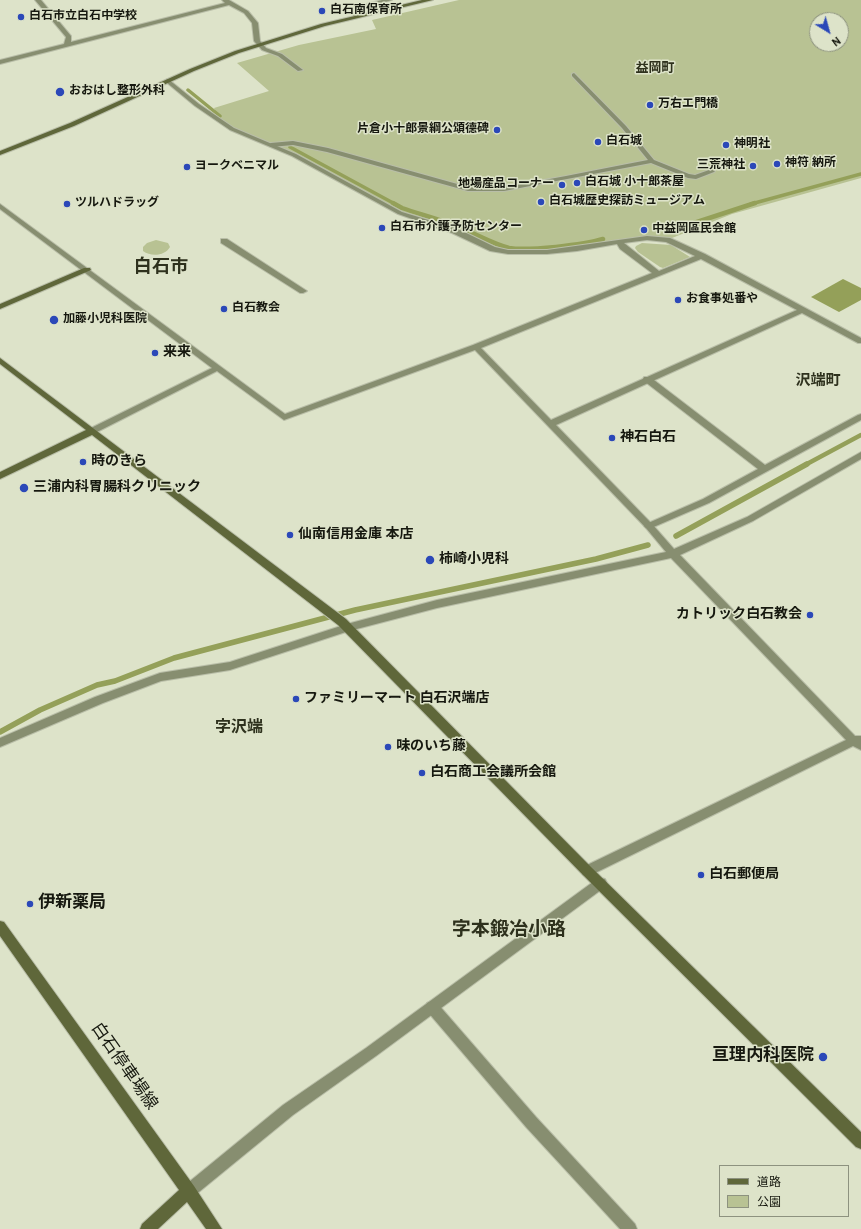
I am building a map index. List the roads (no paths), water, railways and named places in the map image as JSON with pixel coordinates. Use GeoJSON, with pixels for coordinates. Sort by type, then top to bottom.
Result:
{"type":"FeatureCollection","features":[{"type":"Feature","properties":{"kind":"street"},"geometry":{"type":"LineString","coordinates":[[38,0],[69,37],[68,45]]}},
{"type":"Feature","properties":{"kind":"street"},"geometry":{"type":"LineString","coordinates":[[357,16],[352,12],[353,9],[389,0]]}},
{"type":"Feature","properties":{"kind":"street"},"geometry":{"type":"LineString","coordinates":[[0,153],[81,121],[213,61],[259,44],[357,16],[430,0]]}},
{"type":"Feature","properties":{"kind":"street"},"geometry":{"type":"LineString","coordinates":[[0,62],[68,45],[227,1],[246,12],[255,23],[257,41],[264,49],[280,55],[300,70]]}},
{"type":"Feature","properties":{"kind":"street"},"geometry":{"type":"LineString","coordinates":[[574,75],[624,127],[652,161],[688,176],[696,177],[712,171]]}},
{"type":"Feature","properties":{"kind":"street"},"geometry":{"type":"LineString","coordinates":[[168,81],[197,105],[232,129],[294,155],[400,213],[455,231],[500,251],[547,252],[647,238],[676,242],[861,341]]}},
{"type":"Feature","properties":{"kind":"street"},"geometry":{"type":"LineString","coordinates":[[271,145],[293,143],[328,150],[468,189],[483,196]]}},
{"type":"Feature","properties":{"kind":"street"},"geometry":{"type":"LineString","coordinates":[[468,189],[504,189],[578,177],[652,161]]}},
{"type":"Feature","properties":{"kind":"street"},"geometry":{"type":"LineString","coordinates":[[0,206],[284,417],[476,347],[702,256]]}},
{"type":"Feature","properties":{"kind":"street"},"geometry":{"type":"LineString","coordinates":[[224,241],[303,291]]}},
{"type":"Feature","properties":{"kind":"street"},"geometry":{"type":"LineString","coordinates":[[619,241],[623,247],[658,274]]}},
{"type":"Feature","properties":{"kind":"street"},"geometry":{"type":"LineString","coordinates":[[0,307],[87,270]]}},
{"type":"Feature","properties":{"kind":"street"},"geometry":{"type":"LineString","coordinates":[[552,423],[803,310]]}},
{"type":"Feature","properties":{"kind":"street"},"geometry":{"type":"LineString","coordinates":[[476,347],[552,423],[649,526],[673,554],[859,741],[587,871]]}},
{"type":"Feature","properties":{"kind":"street"},"geometry":{"type":"LineString","coordinates":[[0,360],[330,612],[587,871],[601,883],[861,1142]]}},
{"type":"Feature","properties":{"kind":"street"},"geometry":{"type":"LineString","coordinates":[[0,476],[218,368]]}},
{"type":"Feature","properties":{"kind":"street"},"geometry":{"type":"LineString","coordinates":[[647,379],[765,470]]}},
{"type":"Feature","properties":{"kind":"street"},"geometry":{"type":"LineString","coordinates":[[649,526],[706,501],[861,417]]}},
{"type":"Feature","properties":{"kind":"street"},"geometry":{"type":"LineString","coordinates":[[0,744],[99,700],[160,677],[230,666],[344,625],[673,554],[750,519],[861,456]]}},
{"type":"Feature","properties":{"kind":"street"},"geometry":{"type":"LineString","coordinates":[[147,1229],[189,1191],[288,1110],[601,883]]}},
{"type":"Feature","properties":{"kind":"street","name":"白石停車場線"},"geometry":{"type":"LineString","coordinates":[[0,926],[215,1229]]}},
{"type":"Feature","properties":{"kind":"street"},"geometry":{"type":"LineString","coordinates":[[432,1007],[531,1122],[630,1229]]}},
{"type":"Feature","properties":{"kind":"waterway"},"geometry":{"type":"LineString","coordinates":[[188,90],[220,116]]}},
{"type":"Feature","properties":{"kind":"waterway"},"geometry":{"type":"LineString","coordinates":[[290,147],[395,204]]}},
{"type":"Feature","properties":{"kind":"waterway"},"geometry":{"type":"LineString","coordinates":[[751,204],[861,174]]}},
{"type":"Feature","properties":{"kind":"waterway"},"geometry":{"type":"LineString","coordinates":[[393,203],[402,208],[441,220],[491,242],[509,248],[529,249],[556,247],[603,239]]}},
{"type":"Feature","properties":{"kind":"waterway"},"geometry":{"type":"LineString","coordinates":[[694,223],[755,203]]}},
{"type":"Feature","properties":{"kind":"waterway"},"geometry":{"type":"LineString","coordinates":[[805,465],[861,435]]}},
{"type":"Feature","properties":{"kind":"waterway"},"geometry":{"type":"LineString","coordinates":[[676,536],[807,464]]}},
{"type":"Feature","properties":{"kind":"waterway"},"geometry":{"type":"LineString","coordinates":[[0,732],[40,710],[97,685],[115,681],[174,658],[355,610],[596,559],[648,545]]}},
{"type":"Feature","properties":{"kind":"place","name":"白石南保育所"},"geometry":{"type":"Point","coordinates":[322,11]}},
{"type":"Feature","properties":{"kind":"place","name":"白石市立白石中学校"},"geometry":{"type":"Point","coordinates":[21,17]}},
{"type":"Feature","properties":{"kind":"place","name":"おおはし整形外科"},"geometry":{"type":"Point","coordinates":[60,92]}},
{"type":"Feature","properties":{"kind":"place","name":"万右エ門橋"},"geometry":{"type":"Point","coordinates":[650,105]}},
{"type":"Feature","properties":{"kind":"place","name":"片倉小十郎景綱公頌德碑"},"geometry":{"type":"Point","coordinates":[497,130]}},
{"type":"Feature","properties":{"kind":"place","name":"白石城"},"geometry":{"type":"Point","coordinates":[598,142]}},
{"type":"Feature","properties":{"kind":"place","name":"神明社"},"geometry":{"type":"Point","coordinates":[726,145]}},
{"type":"Feature","properties":{"kind":"place","name":"神符 納所"},"geometry":{"type":"Point","coordinates":[777,164]}},
{"type":"Feature","properties":{"kind":"place","name":"三荒神社"},"geometry":{"type":"Point","coordinates":[753,166]}},
{"type":"Feature","properties":{"kind":"place","name":"ヨークベニマル"},"geometry":{"type":"Point","coordinates":[187,167]}},
{"type":"Feature","properties":{"kind":"place","name":"白石城 小十郎茶屋"},"geometry":{"type":"Point","coordinates":[577,183]}},
{"type":"Feature","properties":{"kind":"place","name":"地場産品コーナー"},"geometry":{"type":"Point","coordinates":[562,185]}},
{"type":"Feature","properties":{"kind":"place","name":"白石城歴史探訪ミュージアム"},"geometry":{"type":"Point","coordinates":[541,202]}},
{"type":"Feature","properties":{"kind":"place","name":"ツルハドラッグ"},"geometry":{"type":"Point","coordinates":[67,204]}},
{"type":"Feature","properties":{"kind":"place","name":"白石市介護予防センター"},"geometry":{"type":"Point","coordinates":[382,228]}},
{"type":"Feature","properties":{"kind":"place","name":"中益岡區民会館"},"geometry":{"type":"Point","coordinates":[644,230]}},
{"type":"Feature","properties":{"kind":"place","name":"お食事処番や"},"geometry":{"type":"Point","coordinates":[678,300]}},
{"type":"Feature","properties":{"kind":"place","name":"白石教会"},"geometry":{"type":"Point","coordinates":[224,309]}},
{"type":"Feature","properties":{"kind":"place","name":"加藤小児科医院"},"geometry":{"type":"Point","coordinates":[54,320]}},
{"type":"Feature","properties":{"kind":"place","name":"来来"},"geometry":{"type":"Point","coordinates":[155,353]}},
{"type":"Feature","properties":{"kind":"place","name":"神石白石"},"geometry":{"type":"Point","coordinates":[612,438]}},
{"type":"Feature","properties":{"kind":"place","name":"時のきら"},"geometry":{"type":"Point","coordinates":[83,462]}},
{"type":"Feature","properties":{"kind":"place","name":"三浦内科胃腸科クリニック"},"geometry":{"type":"Point","coordinates":[24,488]}},
{"type":"Feature","properties":{"kind":"place","name":"仙南信用金庫 本店"},"geometry":{"type":"Point","coordinates":[290,535]}},
{"type":"Feature","properties":{"kind":"place","name":"柿崎小児科"},"geometry":{"type":"Point","coordinates":[430,560]}},
{"type":"Feature","properties":{"kind":"place","name":"カトリック白石教会"},"geometry":{"type":"Point","coordinates":[810,615]}},
{"type":"Feature","properties":{"kind":"place","name":"ファミリーマート 白石沢端店"},"geometry":{"type":"Point","coordinates":[296,699]}},
{"type":"Feature","properties":{"kind":"place","name":"味のいち藤"},"geometry":{"type":"Point","coordinates":[388,747]}},
{"type":"Feature","properties":{"kind":"place","name":"白石商工会議所会館"},"geometry":{"type":"Point","coordinates":[422,773]}},
{"type":"Feature","properties":{"kind":"place","name":"白石郵便局"},"geometry":{"type":"Point","coordinates":[701,875]}},
{"type":"Feature","properties":{"kind":"place","name":"伊新薬局"},"geometry":{"type":"Point","coordinates":[30,904]}},
{"type":"Feature","properties":{"kind":"place","name":"亘理内科医院"},"geometry":{"type":"Point","coordinates":[823,1057]}},
{"type":"Feature","properties":{"kind":"district","name":"益岡町"},"geometry":{"type":"Point","coordinates":[655,69]}},
{"type":"Feature","properties":{"kind":"district","name":"白石市"},"geometry":{"type":"Point","coordinates":[161,268]}},
{"type":"Feature","properties":{"kind":"district","name":"沢端町"},"geometry":{"type":"Point","coordinates":[818,382]}},
{"type":"Feature","properties":{"kind":"district","name":"字沢端"},"geometry":{"type":"Point","coordinates":[239,729]}},
{"type":"Feature","properties":{"kind":"district","name":"字本鍛冶小路"},"geometry":{"type":"Point","coordinates":[509,931]}}]}
